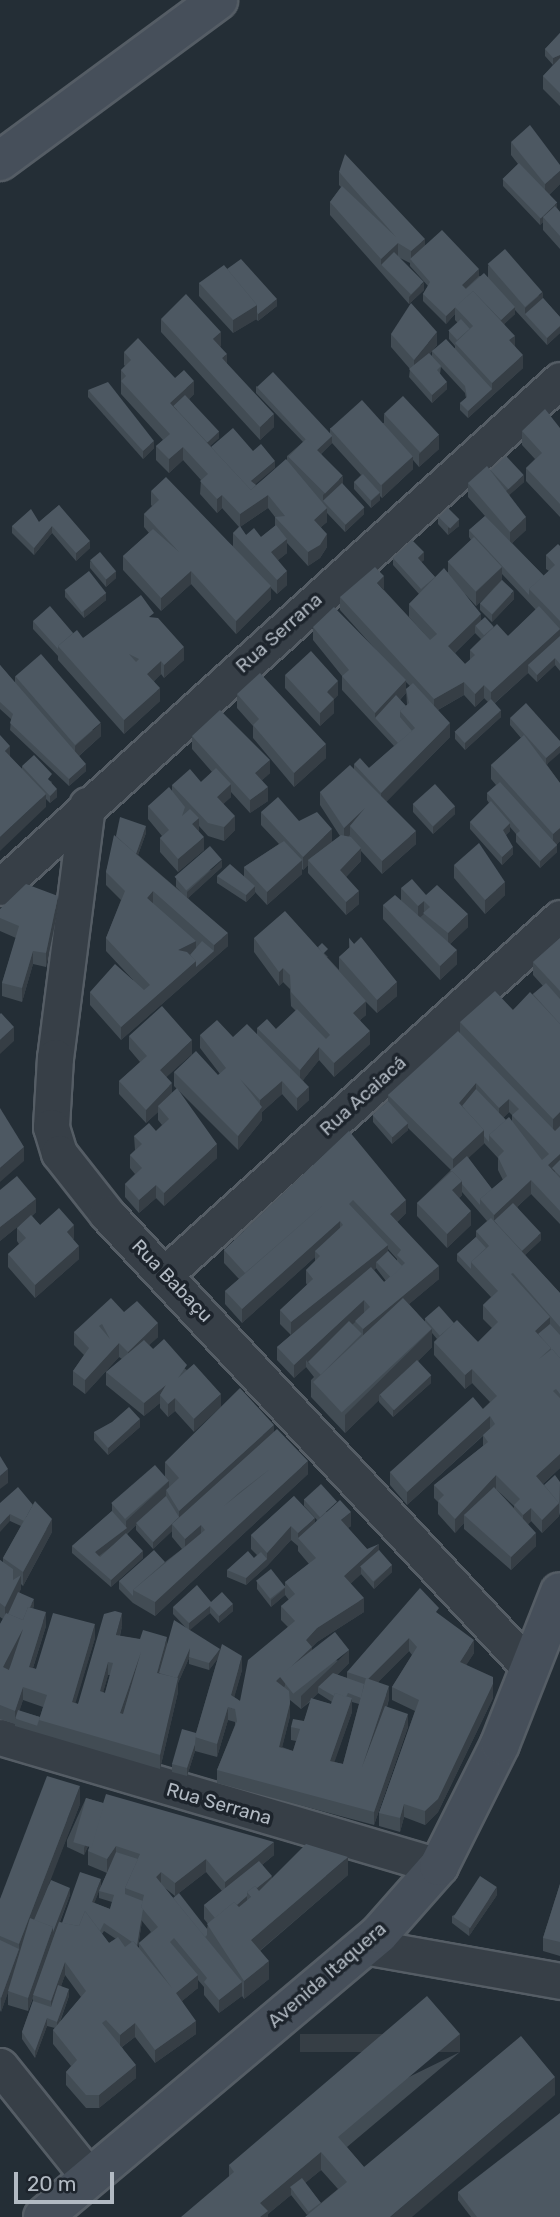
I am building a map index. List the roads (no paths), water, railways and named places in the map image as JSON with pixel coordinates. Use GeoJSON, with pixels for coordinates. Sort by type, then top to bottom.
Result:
{"type":"FeatureCollection","features":[{"type":"Feature","properties":{"kind":"street"},"geometry":{"type":"LineString","coordinates":[[0,161],[218,0]]}},
{"type":"Feature","properties":{"kind":"street","name":"Rua Serrana"},"geometry":{"type":"LineString","coordinates":[[0,887],[87,805],[560,380]]}},
{"type":"Feature","properties":{"kind":"street","name":"Rua Babaçu"},"geometry":{"type":"LineString","coordinates":[[87,805],[51,1127],[74,1175],[527,1665]]}},
{"type":"Feature","properties":{"kind":"street","name":"Rua Acaiacá"},"geometry":{"type":"LineString","coordinates":[[166,1273],[560,918]]}},
{"type":"Feature","properties":{"kind":"street","name":"Avenida Itaquera"},"geometry":{"type":"LineString","coordinates":[[43,2217],[88,2176],[364,1946],[439,1866],[500,1744],[527,1665],[560,1592]]}},
{"type":"Feature","properties":{"kind":"street","name":"Rua Serrana"},"geometry":{"type":"LineString","coordinates":[[0,1737],[439,1866]]}},
{"type":"Feature","properties":{"kind":"street"},"geometry":{"type":"LineString","coordinates":[[364,1946],[560,1981]]}},
{"type":"Feature","properties":{"kind":"street"},"geometry":{"type":"LineString","coordinates":[[0,2066],[88,2176]]}}]}
